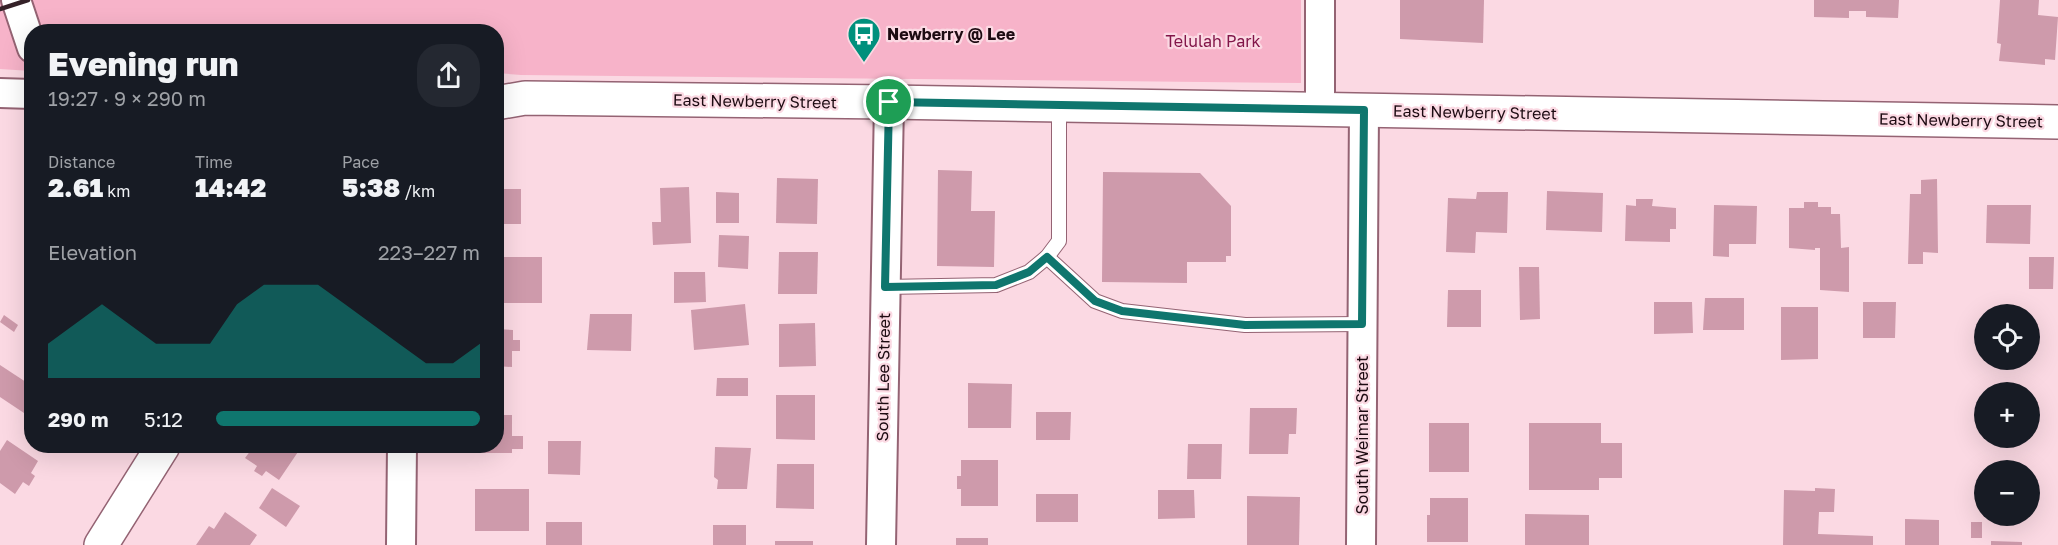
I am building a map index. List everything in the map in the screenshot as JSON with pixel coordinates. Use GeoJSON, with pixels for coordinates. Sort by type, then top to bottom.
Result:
{"type":"FeatureCollection","features":[{"type":"Feature","properties":{"kind":"main road","name":"East Newberry Street"},"geometry":{"type":"LineString","coordinates":[[504,102],[525,98],[889,102],[2058,122]]}},
{"type":"Feature","properties":{"kind":"main road"},"geometry":{"type":"LineString","coordinates":[[101,545],[159,453]]}},
{"type":"Feature","properties":{"kind":"street"},"geometry":{"type":"LineString","coordinates":[[16,0],[24,24]]}},
{"type":"Feature","properties":{"kind":"street"},"geometry":{"type":"LineString","coordinates":[[1320,0],[1320,109]]}},
{"type":"Feature","properties":{"kind":"street"},"geometry":{"type":"LineString","coordinates":[[0,93],[24,94]]}},
{"type":"Feature","properties":{"kind":"street","name":"South Lee Street"},"geometry":{"type":"LineString","coordinates":[[881,545],[889,102]]}},
{"type":"Feature","properties":{"kind":"street","name":"South Weimar Street"},"geometry":{"type":"LineString","coordinates":[[1361,545],[1364,110]]}},
{"type":"Feature","properties":{"kind":"street"},"geometry":{"type":"LineString","coordinates":[[401,545],[402,453]]}},
{"type":"Feature","properties":{"kind":"lane"},"geometry":{"type":"LineString","coordinates":[[885,287],[996,285],[1029,272],[1047,257],[1059,241],[1059,105]]}},
{"type":"Feature","properties":{"kind":"lane"},"geometry":{"type":"LineString","coordinates":[[1047,257],[1095,301],[1122,311],[1245,325],[1362,324]]}},
{"type":"Feature","properties":{"kind":"green space","name":"Telulah Park"},"geometry":{"type":"Polygon","coordinates":[[[0,0],[1301,0],[1301,83],[521,75],[504,74],[504,24],[24,24],[24,71],[0,69],[0,0]]]}},
{"type":"Feature","properties":{"kind":"building"},"geometry":{"type":"Polygon","coordinates":[[[1400,0],[1484,0],[1483,43],[1400,39],[1400,0]]]}},
{"type":"Feature","properties":{"kind":"building"},"geometry":{"type":"Polygon","coordinates":[[[1814,0],[1899,0],[1898,18],[1866,17],[1866,11],[1849,11],[1849,18],[1814,17],[1814,0]]]}},
{"type":"Feature","properties":{"kind":"building"},"geometry":{"type":"Polygon","coordinates":[[[2000,0],[2039,0],[2038,15],[2058,17],[2055,60],[2045,59],[2045,65],[1999,61],[2001,44],[1997,43],[2000,0]]]}},
{"type":"Feature","properties":{"kind":"building"},"geometry":{"type":"Polygon","coordinates":[[[938,170],[972,171],[971,211],[995,211],[994,267],[937,266],[938,170]]]}},
{"type":"Feature","properties":{"kind":"building"},"geometry":{"type":"Polygon","coordinates":[[[1103,172],[1200,173],[1231,206],[1231,256],[1226,256],[1226,262],[1187,262],[1187,283],[1102,282],[1103,172]]]}},
{"type":"Feature","properties":{"kind":"building"},"geometry":{"type":"Polygon","coordinates":[[[777,178],[818,179],[817,224],[776,223],[777,178]]]}},
{"type":"Feature","properties":{"kind":"building"},"geometry":{"type":"Polygon","coordinates":[[[1937,179],[1938,253],[1923,252],[1923,264],[1908,264],[1910,194],[1921,194],[1921,180],[1937,179]]]}},
{"type":"Feature","properties":{"kind":"building"},"geometry":{"type":"Polygon","coordinates":[[[689,187],[691,243],[653,245],[652,222],[661,222],[660,188],[689,187]]]}},
{"type":"Feature","properties":{"kind":"building"},"geometry":{"type":"Polygon","coordinates":[[[504,189],[521,189],[521,224],[504,224],[504,189]]]}},
{"type":"Feature","properties":{"kind":"building"},"geometry":{"type":"Polygon","coordinates":[[[1547,191],[1603,193],[1602,232],[1546,230],[1547,191]]]}},
{"type":"Feature","properties":{"kind":"building"},"geometry":{"type":"Polygon","coordinates":[[[716,192],[739,193],[739,223],[716,223],[716,192]]]}},
{"type":"Feature","properties":{"kind":"building"},"geometry":{"type":"Polygon","coordinates":[[[1477,192],[1508,192],[1507,233],[1476,232],[1475,253],[1446,252],[1448,198],[1476,199],[1477,192]]]}},
{"type":"Feature","properties":{"kind":"building"},"geometry":{"type":"Polygon","coordinates":[[[1636,199],[1653,199],[1652,206],[1676,208],[1676,229],[1670,229],[1670,242],[1625,241],[1626,205],[1636,206],[1636,199]]]}},
{"type":"Feature","properties":{"kind":"building"},"geometry":{"type":"Polygon","coordinates":[[[1804,202],[1818,202],[1818,207],[1831,207],[1831,214],[1840,214],[1841,248],[1849,247],[1849,292],[1820,290],[1820,248],[1815,248],[1815,250],[1789,248],[1789,208],[1804,208],[1804,202]]]}},
{"type":"Feature","properties":{"kind":"building"},"geometry":{"type":"Polygon","coordinates":[[[1714,205],[1757,206],[1756,244],[1729,244],[1729,257],[1713,256],[1714,205]]]}},
{"type":"Feature","properties":{"kind":"building"},"geometry":{"type":"Polygon","coordinates":[[[1987,205],[2031,205],[2030,244],[1986,243],[1987,205]]]}},
{"type":"Feature","properties":{"kind":"building"},"geometry":{"type":"Polygon","coordinates":[[[719,235],[749,236],[748,269],[718,267],[719,235]]]}},
{"type":"Feature","properties":{"kind":"building"},"geometry":{"type":"Polygon","coordinates":[[[779,252],[818,252],[817,294],[778,294],[779,252]]]}},
{"type":"Feature","properties":{"kind":"building"},"geometry":{"type":"Polygon","coordinates":[[[504,257],[542,257],[542,303],[504,303],[504,257]]]}},
{"type":"Feature","properties":{"kind":"building"},"geometry":{"type":"Polygon","coordinates":[[[2029,257],[2054,257],[2053,289],[2029,289],[2029,257]]]}},
{"type":"Feature","properties":{"kind":"building"},"geometry":{"type":"Polygon","coordinates":[[[1519,267],[1539,267],[1540,319],[1520,320],[1519,267]]]}},
{"type":"Feature","properties":{"kind":"building"},"geometry":{"type":"Polygon","coordinates":[[[674,272],[705,272],[706,302],[674,303],[674,272]]]}},
{"type":"Feature","properties":{"kind":"building"},"geometry":{"type":"Polygon","coordinates":[[[1448,290],[1481,290],[1481,327],[1447,327],[1448,290]]]}},
{"type":"Feature","properties":{"kind":"building"},"geometry":{"type":"Polygon","coordinates":[[[1705,298],[1744,298],[1744,330],[1703,330],[1705,298]]]}},
{"type":"Feature","properties":{"kind":"building"},"geometry":{"type":"Polygon","coordinates":[[[1654,302],[1692,302],[1693,333],[1654,334],[1654,302]]]}},
{"type":"Feature","properties":{"kind":"building"},"geometry":{"type":"Polygon","coordinates":[[[1863,302],[1896,302],[1895,338],[1863,338],[1863,302]]]}},
{"type":"Feature","properties":{"kind":"building"},"geometry":{"type":"Polygon","coordinates":[[[745,304],[749,345],[694,350],[691,310],[745,304]]]}},
{"type":"Feature","properties":{"kind":"building"},"geometry":{"type":"Polygon","coordinates":[[[1781,307],[1818,307],[1818,359],[1781,360],[1781,307]]]}},
{"type":"Feature","properties":{"kind":"building"},"geometry":{"type":"Polygon","coordinates":[[[590,314],[632,314],[631,351],[587,350],[590,314]]]}},
{"type":"Feature","properties":{"kind":"building"},"geometry":{"type":"Polygon","coordinates":[[[4,315],[18,325],[14,332],[0,322],[4,315]]]}},
{"type":"Feature","properties":{"kind":"building"},"geometry":{"type":"Polygon","coordinates":[[[815,323],[816,366],[779,367],[779,324],[815,323]]]}},
{"type":"Feature","properties":{"kind":"building"},"geometry":{"type":"Polygon","coordinates":[[[504,329],[513,330],[513,340],[520,340],[520,351],[512,351],[512,367],[504,366],[504,329]]]}},
{"type":"Feature","properties":{"kind":"building"},"geometry":{"type":"Polygon","coordinates":[[[0,365],[24,381],[24,413],[0,397],[0,365]]]}},
{"type":"Feature","properties":{"kind":"building"},"geometry":{"type":"Polygon","coordinates":[[[717,378],[748,378],[748,396],[716,396],[717,378]]]}},
{"type":"Feature","properties":{"kind":"building"},"geometry":{"type":"Polygon","coordinates":[[[968,383],[1012,384],[1011,428],[968,428],[968,383]]]}},
{"type":"Feature","properties":{"kind":"building"},"geometry":{"type":"Polygon","coordinates":[[[776,395],[815,395],[815,440],[776,439],[776,395]]]}},
{"type":"Feature","properties":{"kind":"building"},"geometry":{"type":"Polygon","coordinates":[[[1250,408],[1297,408],[1296,434],[1289,434],[1288,454],[1249,454],[1250,408]]]}},
{"type":"Feature","properties":{"kind":"building"},"geometry":{"type":"Polygon","coordinates":[[[1036,412],[1071,412],[1070,440],[1036,440],[1036,412]]]}},
{"type":"Feature","properties":{"kind":"building"},"geometry":{"type":"Polygon","coordinates":[[[504,415],[512,415],[512,436],[523,436],[523,449],[512,449],[512,453],[504,453],[504,415]]]}},
{"type":"Feature","properties":{"kind":"building"},"geometry":{"type":"Polygon","coordinates":[[[1429,423],[1469,423],[1469,472],[1429,472],[1429,423]]]}},
{"type":"Feature","properties":{"kind":"building"},"geometry":{"type":"Polygon","coordinates":[[[1529,423],[1601,423],[1601,443],[1622,443],[1622,478],[1599,478],[1599,490],[1529,490],[1529,423]]]}},
{"type":"Feature","properties":{"kind":"building"},"geometry":{"type":"Polygon","coordinates":[[[7,440],[38,461],[31,473],[35,476],[29,486],[23,482],[15,494],[0,483],[0,451],[7,440]]]}},
{"type":"Feature","properties":{"kind":"building"},"geometry":{"type":"Polygon","coordinates":[[[548,441],[581,441],[580,475],[548,474],[548,441]]]}},
{"type":"Feature","properties":{"kind":"building"},"geometry":{"type":"Polygon","coordinates":[[[1188,444],[1222,444],[1221,479],[1187,479],[1188,444]]]}},
{"type":"Feature","properties":{"kind":"building"},"geometry":{"type":"Polygon","coordinates":[[[715,447],[751,448],[747,489],[717,489],[718,480],[714,477],[715,447]]]}},
{"type":"Feature","properties":{"kind":"building"},"geometry":{"type":"Polygon","coordinates":[[[249,453],[297,453],[279,480],[266,471],[262,476],[254,471],[257,466],[245,458],[249,453]]]}},
{"type":"Feature","properties":{"kind":"building"},"geometry":{"type":"Polygon","coordinates":[[[961,460],[998,460],[998,506],[961,506],[961,489],[957,489],[957,476],[961,476],[961,460]]]}},
{"type":"Feature","properties":{"kind":"building"},"geometry":{"type":"Polygon","coordinates":[[[777,464],[814,464],[814,509],[776,508],[777,464]]]}},
{"type":"Feature","properties":{"kind":"building"},"geometry":{"type":"Polygon","coordinates":[[[272,488],[300,506],[286,527],[259,508],[272,488]]]}},
{"type":"Feature","properties":{"kind":"building"},"geometry":{"type":"Polygon","coordinates":[[[1815,488],[1835,489],[1834,512],[1819,512],[1818,534],[1873,536],[1873,545],[1783,545],[1784,490],[1815,491],[1815,488]]]}},
{"type":"Feature","properties":{"kind":"building"},"geometry":{"type":"Polygon","coordinates":[[[475,489],[529,489],[529,531],[475,531],[475,489]]]}},
{"type":"Feature","properties":{"kind":"building"},"geometry":{"type":"Polygon","coordinates":[[[1158,490],[1194,490],[1195,518],[1158,519],[1158,490]]]}},
{"type":"Feature","properties":{"kind":"building"},"geometry":{"type":"Polygon","coordinates":[[[1036,494],[1078,494],[1078,522],[1036,522],[1036,494]]]}},
{"type":"Feature","properties":{"kind":"building"},"geometry":{"type":"Polygon","coordinates":[[[1247,496],[1300,497],[1299,545],[1247,545],[1247,496]]]}},
{"type":"Feature","properties":{"kind":"building"},"geometry":{"type":"Polygon","coordinates":[[[1430,498],[1468,498],[1468,542],[1427,542],[1427,515],[1430,515],[1430,498]]]}},
{"type":"Feature","properties":{"kind":"building"},"geometry":{"type":"Polygon","coordinates":[[[225,512],[257,535],[250,545],[196,545],[209,526],[214,529],[225,512]]]}},
{"type":"Feature","properties":{"kind":"building"},"geometry":{"type":"Polygon","coordinates":[[[1525,514],[1589,515],[1589,545],[1525,545],[1525,514]]]}},
{"type":"Feature","properties":{"kind":"building"},"geometry":{"type":"Polygon","coordinates":[[[1905,519],[1939,520],[1939,545],[1905,545],[1905,519]]]}},
{"type":"Feature","properties":{"kind":"building"},"geometry":{"type":"Polygon","coordinates":[[[546,522],[582,522],[582,545],[546,545],[546,522]]]}},
{"type":"Feature","properties":{"kind":"building"},"geometry":{"type":"Polygon","coordinates":[[[1971,522],[1974,522],[1974,526],[1982,526],[1982,538],[1971,538],[1971,522]]]}},
{"type":"Feature","properties":{"kind":"building"},"geometry":{"type":"Polygon","coordinates":[[[713,525],[746,525],[746,545],[713,545],[713,525]]]}},
{"type":"Feature","properties":{"kind":"building"},"geometry":{"type":"Polygon","coordinates":[[[956,538],[988,538],[988,545],[956,545],[956,538]]]}},
{"type":"Feature","properties":{"kind":"building"},"geometry":{"type":"Polygon","coordinates":[[[775,541],[813,541],[813,545],[775,545],[775,541]]]}},
{"type":"Feature","properties":{"kind":"building"},"geometry":{"type":"Polygon","coordinates":[[[1991,541],[2022,542],[2022,545],[1991,545],[1991,541]]]}},
{"type":"Feature","properties":{"kind":"railway"},"geometry":{"type":"LineString","coordinates":[[0,9],[28,0]]}},
{"type":"Feature","properties":{"kind":"place","name":"Newberry @ Lee"},"geometry":{"type":"Point","coordinates":[864,63]}},
{"type":"Feature","properties":{"kind":"route"},"geometry":{"type":"LineString","coordinates":[[889,102],[1364,110],[1362,324],[1245,325],[1122,311],[1095,301],[1047,257],[1029,272],[996,285],[885,287],[889,102]]}}]}
